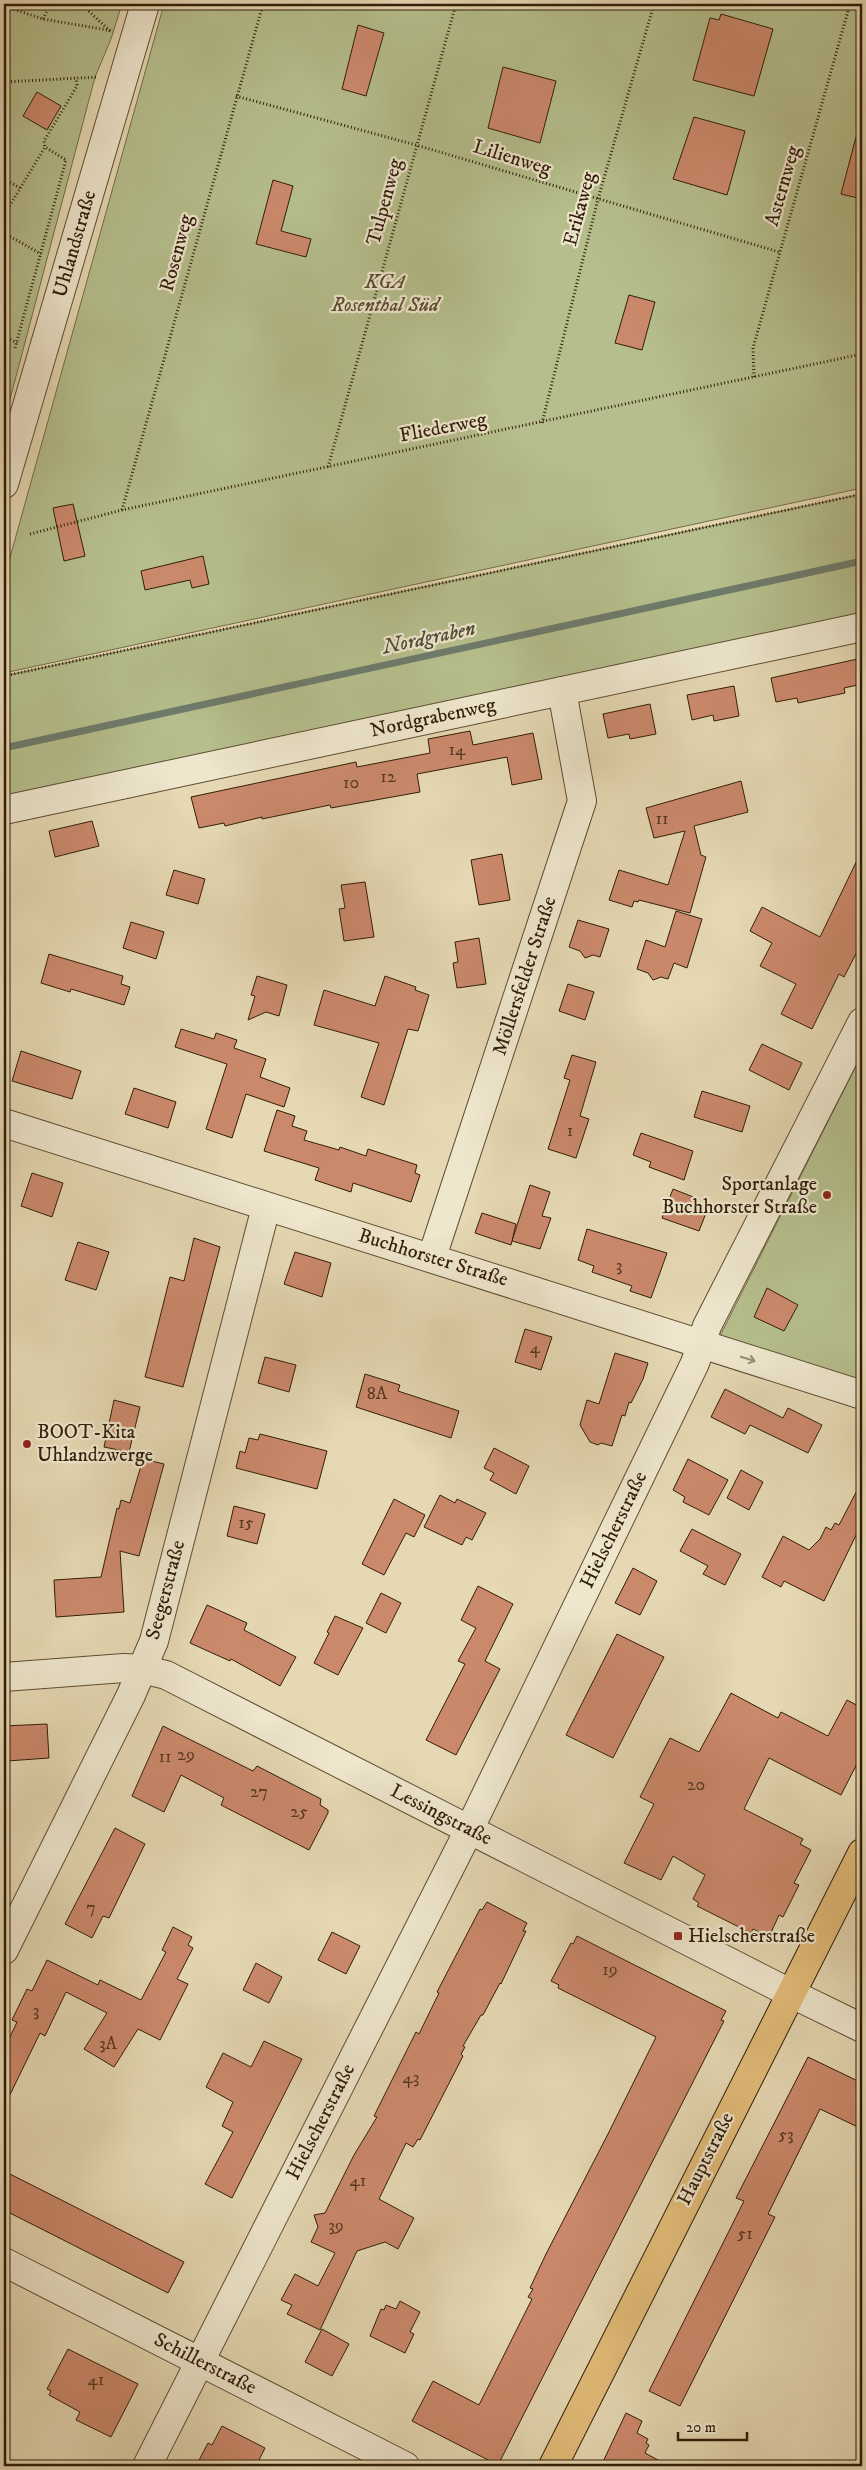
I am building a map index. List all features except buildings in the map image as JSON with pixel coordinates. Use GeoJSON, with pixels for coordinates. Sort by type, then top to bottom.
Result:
{"type":"FeatureCollection","features":[{"type":"Feature","properties":{"kind":"main road","name":"Hauptstraße"},"geometry":{"type":"LineString","coordinates":[[553,2466],[862,1853]]}},
{"type":"Feature","properties":{"kind":"street","name":"Uhlandstraße"},"geometry":{"type":"LineString","coordinates":[[4,484],[124,76],[123,33],[145,4]]}},
{"type":"Feature","properties":{"kind":"street","name":"Nordgrabenweg"},"geometry":{"type":"LineString","coordinates":[[4,810],[862,627]]}},
{"type":"Feature","properties":{"kind":"street","name":"Möllersfelder Straße"},"geometry":{"type":"LineString","coordinates":[[432,1257],[582,801],[562,691]]}},
{"type":"Feature","properties":{"kind":"street","name":"Hielscherstraße"},"geometry":{"type":"LineString","coordinates":[[147,2466],[469,1830],[696,1363],[707,1326],[862,1022]]}},
{"type":"Feature","properties":{"kind":"street","name":"Buchhorster Straße"},"geometry":{"type":"LineString","coordinates":[[4,1123],[862,1394]]}},
{"type":"Feature","properties":{"kind":"street","name":"Seegerstraße"},"geometry":{"type":"LineString","coordinates":[[4,1950],[142,1669],[156,1631],[266,1207]]}},
{"type":"Feature","properties":{"kind":"street","name":"Lessingstraße"},"geometry":{"type":"LineString","coordinates":[[4,1677],[142,1669],[166,1675],[790,1994],[862,2028]]}},
{"type":"Feature","properties":{"kind":"street","name":"Schillerstraße"},"geometry":{"type":"LineString","coordinates":[[4,2262],[405,2466]]}},
{"type":"Feature","properties":{"kind":"path"},"geometry":{"type":"LineString","coordinates":[[43,19],[51,4]]}},
{"type":"Feature","properties":{"kind":"path"},"geometry":{"type":"LineString","coordinates":[[81,4],[123,33]]}},
{"type":"Feature","properties":{"kind":"path","name":"Rosenweg"},"geometry":{"type":"LineString","coordinates":[[122,510],[263,4]]}},
{"type":"Feature","properties":{"kind":"path","name":"Tulpenweg"},"geometry":{"type":"LineString","coordinates":[[328,467],[456,4]]}},
{"type":"Feature","properties":{"kind":"path","name":"Erikaweg"},"geometry":{"type":"LineString","coordinates":[[542,424],[598,199],[654,4]]}},
{"type":"Feature","properties":{"kind":"path","name":"Asternweg"},"geometry":{"type":"LineString","coordinates":[[754,378],[753,348],[850,4]]}},
{"type":"Feature","properties":{"kind":"path"},"geometry":{"type":"LineString","coordinates":[[4,6],[43,19],[123,33]]}},
{"type":"Feature","properties":{"kind":"path"},"geometry":{"type":"LineString","coordinates":[[4,82],[124,76]]}},
{"type":"Feature","properties":{"kind":"path"},"geometry":{"type":"LineString","coordinates":[[4,215],[45,148],[44,141],[76,86],[76,78]]}},
{"type":"Feature","properties":{"kind":"path","name":"Lilienweg"},"geometry":{"type":"LineString","coordinates":[[236,96],[416,145],[779,252]]}},
{"type":"Feature","properties":{"kind":"path"},"geometry":{"type":"LineString","coordinates":[[15,350],[66,160],[45,148]]}},
{"type":"Feature","properties":{"kind":"path"},"geometry":{"type":"LineString","coordinates":[[4,179],[20,188]]}},
{"type":"Feature","properties":{"kind":"path"},"geometry":{"type":"LineString","coordinates":[[4,233],[41,254]]}},
{"type":"Feature","properties":{"kind":"path"},"geometry":{"type":"LineString","coordinates":[[4,336],[17,343]]}},
{"type":"Feature","properties":{"kind":"path","name":"Fliederweg"},"geometry":{"type":"LineString","coordinates":[[30,534],[122,510],[542,424],[862,354]]}},
{"type":"Feature","properties":{"kind":"path"},"geometry":{"type":"LineString","coordinates":[[6,382],[11,365]]}},
{"type":"Feature","properties":{"kind":"path"},"geometry":{"type":"LineString","coordinates":[[4,370],[9,373]]}},
{"type":"Feature","properties":{"kind":"path"},"geometry":{"type":"LineString","coordinates":[[4,676],[862,494]]}},
{"type":"Feature","properties":{"kind":"green space"},"geometry":{"type":"Polygon","coordinates":[[[4,4],[122,4],[111,39],[95,77],[4,422],[4,4]]]}},
{"type":"Feature","properties":{"kind":"green space","name":"KGA Rosenthal Süd"},"geometry":{"type":"Polygon","coordinates":[[[164,4],[862,4],[862,488],[4,673],[4,579],[164,4]]]}},
{"type":"Feature","properties":{"kind":"green space"},"geometry":{"type":"Polygon","coordinates":[[[862,494],[862,618],[4,798],[4,676],[862,494]]]}},
{"type":"Feature","properties":{"kind":"green space","name":"Sportanlage Buchhorster Straße"},"geometry":{"type":"Polygon","coordinates":[[[862,1054],[862,1381],[720,1336],[862,1054]]]}},
{"type":"Feature","properties":{"kind":"waterway","name":"Nordgraben"},"geometry":{"type":"LineString","coordinates":[[4,748],[862,561]]}},
{"type":"Feature","properties":{"kind":"place","name":"Sportanlage Buchhorster Straße"},"geometry":{"type":"Point","coordinates":[827,1195]}},
{"type":"Feature","properties":{"kind":"place","name":"BOOT-Kita Uhlandzwerge"},"geometry":{"type":"Point","coordinates":[27,1444]}},
{"type":"Feature","properties":{"kind":"place","name":"Hielscherstraße"},"geometry":{"type":"Point","coordinates":[678,1936]}}]}
